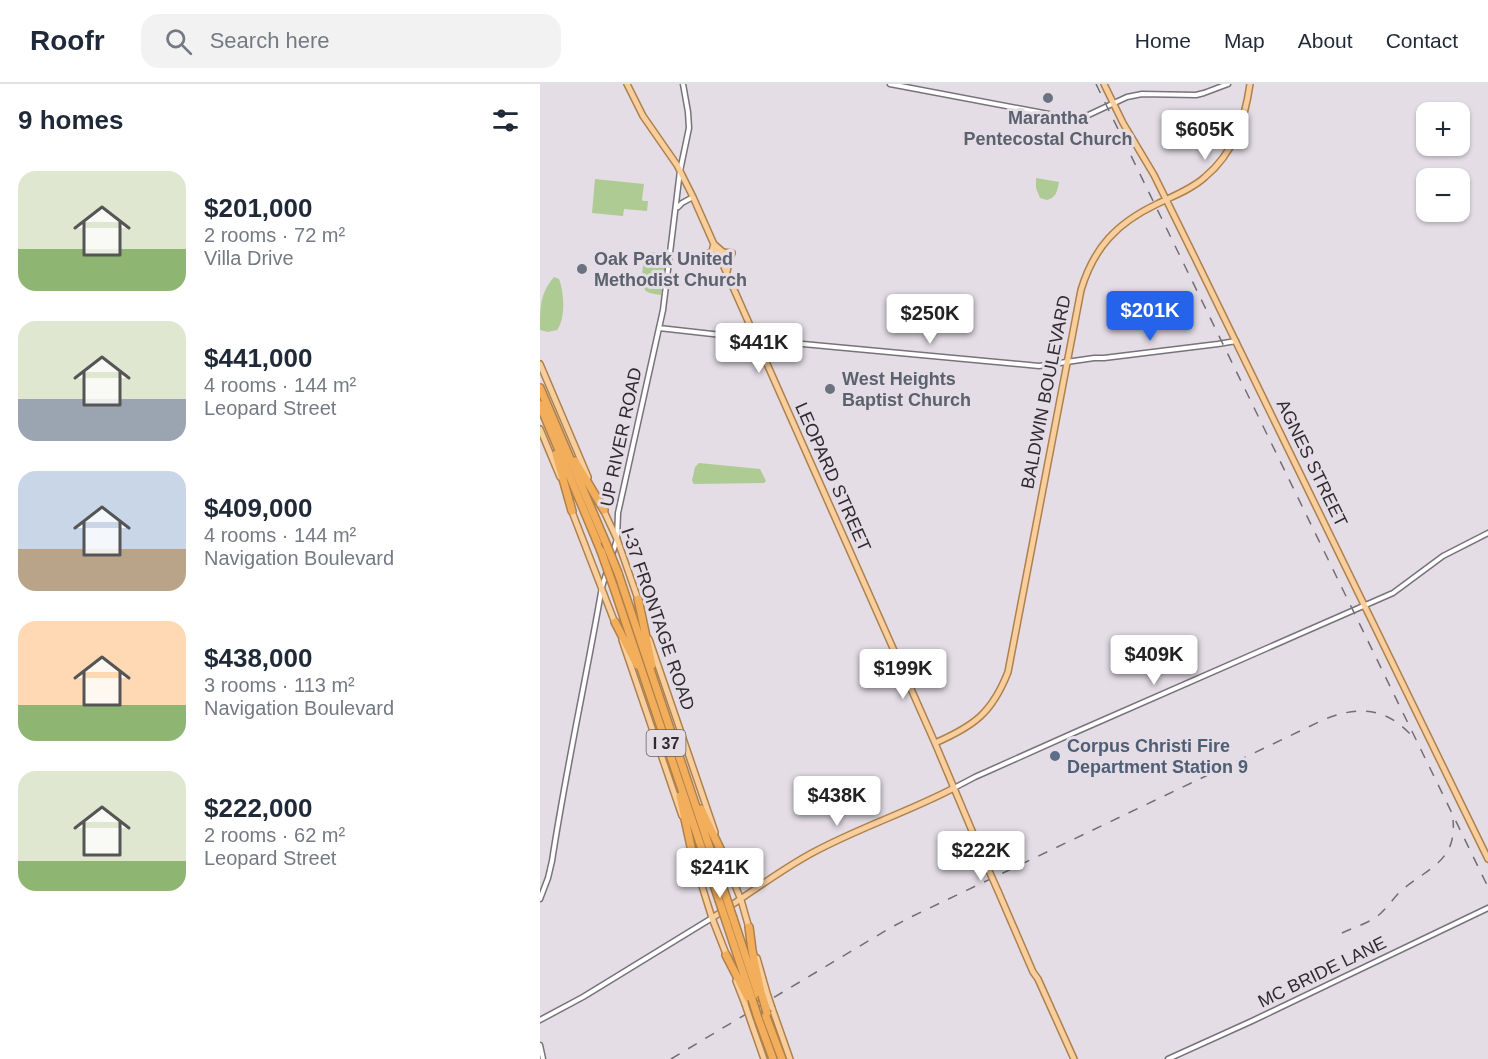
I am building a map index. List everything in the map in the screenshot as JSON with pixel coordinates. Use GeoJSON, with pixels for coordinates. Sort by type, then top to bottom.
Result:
{"type":"FeatureCollection","features":[{"type":"Feature","properties":{"kind":"highway","name":"I 37"},"geometry":{"type":"LineString","coordinates":[[540,388],[618,573],[689,784],[722,898],[756,998]]}},
{"type":"Feature","properties":{"kind":"highway","name":"I 37"},"geometry":{"type":"LineString","coordinates":[[540,405],[601,551],[674,767],[722,898]]}},
{"type":"Feature","properties":{"kind":"highway"},"geometry":{"type":"LineString","coordinates":[[551,431],[572,511]]}},
{"type":"Feature","properties":{"kind":"highway"},"geometry":{"type":"LineString","coordinates":[[560,436],[604,510]]}},
{"type":"Feature","properties":{"kind":"highway"},"geometry":{"type":"LineString","coordinates":[[638,599],[667,722]]}},
{"type":"Feature","properties":{"kind":"highway"},"geometry":{"type":"LineString","coordinates":[[615,622],[637,665],[655,708]]}},
{"type":"Feature","properties":{"kind":"highway"},"geometry":{"type":"LineString","coordinates":[[674,767],[693,856]]}},
{"type":"Feature","properties":{"kind":"highway"},"geometry":{"type":"LineString","coordinates":[[689,784],[722,853]]}},
{"type":"Feature","properties":{"kind":"highway"},"geometry":{"type":"LineString","coordinates":[[749,927],[756,998],[763,1015],[773,1059]]}},
{"type":"Feature","properties":{"kind":"highway"},"geometry":{"type":"LineString","coordinates":[[726,955],[756,998],[782,1059]]}},
{"type":"Feature","properties":{"kind":"main road","name":"LEOPARD STREET"},"geometry":{"type":"LineString","coordinates":[[627,84],[643,116],[680,171],[693,197],[1074,1059]]}},
{"type":"Feature","properties":{"kind":"main road","name":"AGNES STREET"},"geometry":{"type":"LineString","coordinates":[[1104,84],[1154,176],[1236,341],[1488,858]]}},
{"type":"Feature","properties":{"kind":"main road","name":"BALDWIN BOULEVARD"},"geometry":{"type":"LineString","coordinates":[[935,743],[960,732],[975,722],[996,698],[1008,672],[1081,290],[1094,256],[1130,219],[1205,178],[1236,139],[1243,121],[1250,84]]}},
{"type":"Feature","properties":{"kind":"main road"},"geometry":{"type":"LineString","coordinates":[[706,255],[714,244],[723,252],[732,253],[727,274]]}},
{"type":"Feature","properties":{"kind":"main road","name":"I-37 FRONTAGE ROAD"},"geometry":{"type":"LineString","coordinates":[[540,364],[585,471],[617,539],[650,642],[749,927]]}},
{"type":"Feature","properties":{"kind":"main road"},"geometry":{"type":"LineString","coordinates":[[540,429],[615,622],[682,817],[712,918],[726,955]]}},
{"type":"Feature","properties":{"kind":"main road"},"geometry":{"type":"LineString","coordinates":[[712,918],[814,852],[849,834],[954,788]]}},
{"type":"Feature","properties":{"kind":"main road"},"geometry":{"type":"LineString","coordinates":[[763,1015],[764,1059]]}},
{"type":"Feature","properties":{"kind":"main road"},"geometry":{"type":"LineString","coordinates":[[763,1015],[790,1059]]}},
{"type":"Feature","properties":{"kind":"street","name":"UP RIVER ROAD"},"geometry":{"type":"LineString","coordinates":[[540,899],[552,861],[571,746],[581,706],[602,587],[617,539],[618,513],[663,310],[680,171],[689,128],[683,84]]}},
{"type":"Feature","properties":{"kind":"street"},"geometry":{"type":"LineString","coordinates":[[890,84],[1075,119],[1085,117],[1127,97],[1142,94],[1196,95],[1228,84]]}},
{"type":"Feature","properties":{"kind":"street"},"geometry":{"type":"LineString","coordinates":[[676,210],[678,205],[693,197]]}},
{"type":"Feature","properties":{"kind":"street"},"geometry":{"type":"LineString","coordinates":[[659,328],[1039,366],[1236,341]]}},
{"type":"Feature","properties":{"kind":"street"},"geometry":{"type":"LineString","coordinates":[[954,788],[1393,593],[1443,556],[1488,533]]}},
{"type":"Feature","properties":{"kind":"street","name":"MC BRIDE LANE"},"geometry":{"type":"LineString","coordinates":[[1168,1059],[1488,908]]}},
{"type":"Feature","properties":{"kind":"street"},"geometry":{"type":"LineString","coordinates":[[540,1020],[583,997],[712,918]]}},
{"type":"Feature","properties":{"kind":"street"},"geometry":{"type":"LineString","coordinates":[[540,1044],[543,1059]]}},
{"type":"Feature","properties":{"kind":"green space"},"geometry":{"type":"Polygon","coordinates":[[[1036,178],[1059,182],[1053,197],[1047,200],[1040,198],[1036,188],[1036,178]]]}},
{"type":"Feature","properties":{"kind":"green space"},"geometry":{"type":"Polygon","coordinates":[[[595,179],[644,184],[642,199],[648,201],[647,211],[624,209],[623,216],[592,213],[595,179]]]}},
{"type":"Feature","properties":{"kind":"green space"},"geometry":{"type":"Polygon","coordinates":[[[667,253],[661,295],[648,292],[643,285],[645,260],[648,254],[667,253]]]}},
{"type":"Feature","properties":{"kind":"green space"},"geometry":{"type":"Polygon","coordinates":[[[554,277],[559,279],[561,284],[563,312],[557,330],[548,332],[540,330],[541,308],[543,295],[554,277]]]}},
{"type":"Feature","properties":{"kind":"green space"},"geometry":{"type":"Polygon","coordinates":[[[699,463],[760,469],[766,481],[764,483],[694,484],[692,481],[695,467],[699,463]]]}},
{"type":"Feature","properties":{"kind":"railway"},"geometry":{"type":"LineString","coordinates":[[1096,84],[1488,887]]}},
{"type":"Feature","properties":{"kind":"railway"},"geometry":{"type":"LineString","coordinates":[[671,1059],[913,916],[1323,720],[1347,712],[1370,712],[1390,718],[1410,734]]}},
{"type":"Feature","properties":{"kind":"railway"},"geometry":{"type":"LineString","coordinates":[[1342,933],[1376,917],[1402,890],[1439,862],[1450,845],[1453,820]]}},
{"type":"Feature","properties":{"kind":"place","name":"Marantha Pentecostal Church"},"geometry":{"type":"Point","coordinates":[1048,98]}},
{"type":"Feature","properties":{"kind":"place","name":"Oak Park United Methodist Church"},"geometry":{"type":"Point","coordinates":[582,269]}},
{"type":"Feature","properties":{"kind":"place","name":"West Heights Baptist Church"},"geometry":{"type":"Point","coordinates":[830,389]}},
{"type":"Feature","properties":{"kind":"place","name":"Corpus Christi Fire Department Station 9"},"geometry":{"type":"Point","coordinates":[1055,756]}}]}
